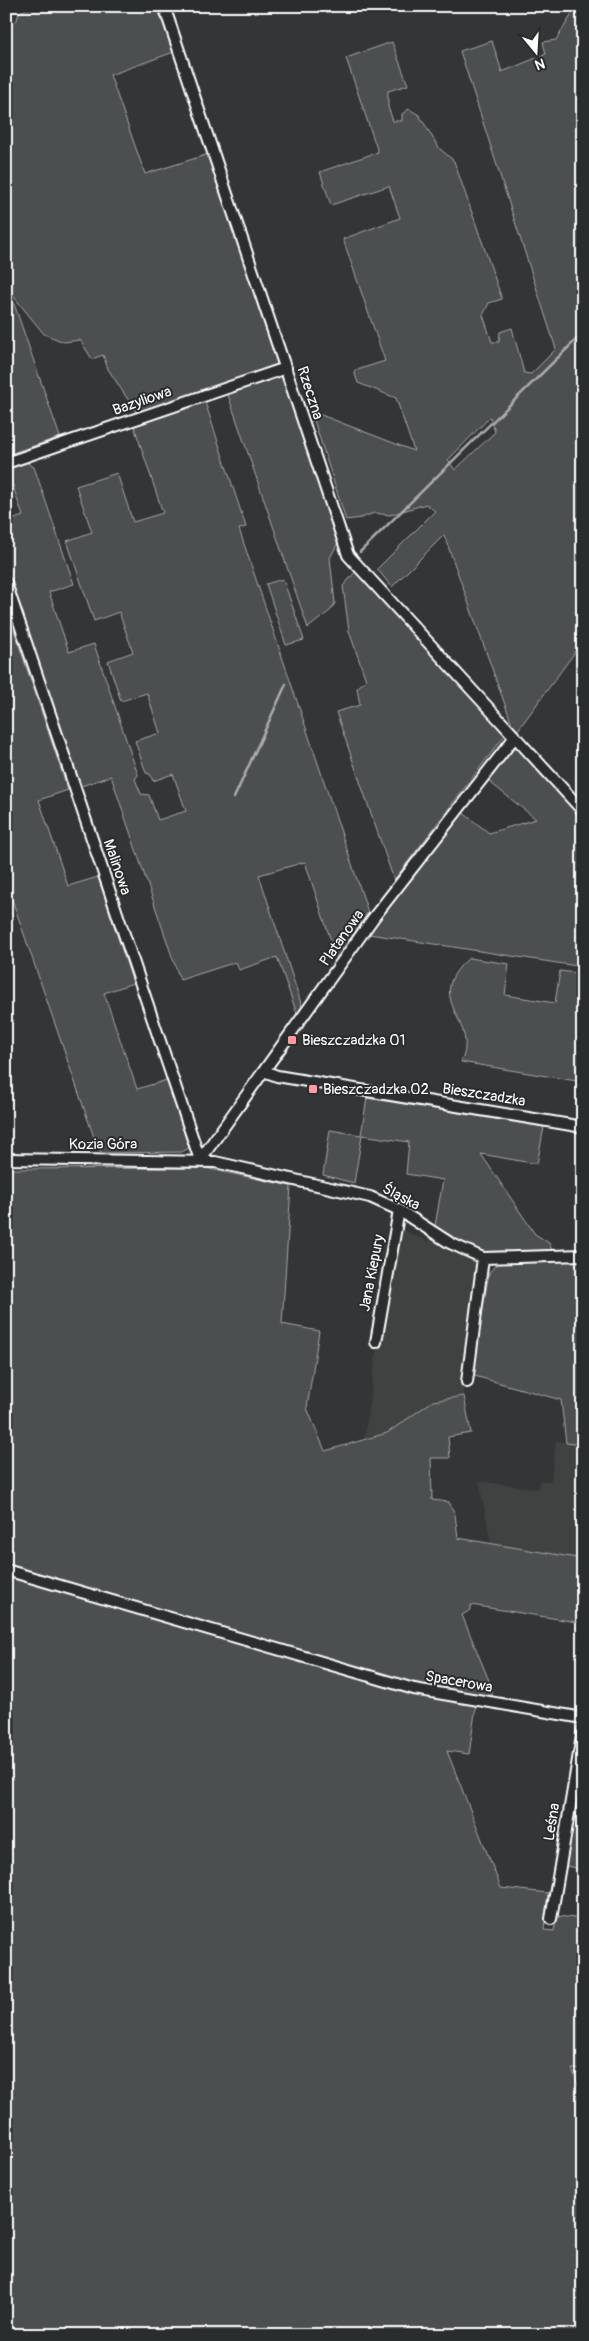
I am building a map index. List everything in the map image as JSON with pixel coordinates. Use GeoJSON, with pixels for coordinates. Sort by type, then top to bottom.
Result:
{"type":"FeatureCollection","features":[{"type":"Feature","properties":{"kind":"street","name":"Rzeczna"},"geometry":{"type":"LineString","coordinates":[[164,6],[348,555],[583,811]]}},
{"type":"Feature","properties":{"kind":"street","name":"Bazyliowa"},"geometry":{"type":"LineString","coordinates":[[6,463],[286,368]]}},
{"type":"Feature","properties":{"kind":"street","name":"Malinowa"},"geometry":{"type":"LineString","coordinates":[[6,583],[200,1160]]}},
{"type":"Feature","properties":{"kind":"street","name":"Platanowa"},"geometry":{"type":"LineString","coordinates":[[200,1160],[374,917],[514,738]]}},
{"type":"Feature","properties":{"kind":"street","name":"Bieszczadzka"},"geometry":{"type":"LineString","coordinates":[[264,1071],[277,1076],[583,1127]]}},
{"type":"Feature","properties":{"kind":"street","name":"Kozia Góra"},"geometry":{"type":"LineString","coordinates":[[6,1159],[200,1160]]}},
{"type":"Feature","properties":{"kind":"street","name":"Śląska"},"geometry":{"type":"LineString","coordinates":[[200,1160],[363,1195],[399,1210],[450,1243],[483,1258],[583,1255]]}},
{"type":"Feature","properties":{"kind":"street","name":"Jana Kiepury"},"geometry":{"type":"LineString","coordinates":[[376,1342],[399,1210]]}},
{"type":"Feature","properties":{"kind":"street"},"geometry":{"type":"LineString","coordinates":[[466,1382],[483,1258]]}},
{"type":"Feature","properties":{"kind":"street","name":"Spacerowa"},"geometry":{"type":"LineString","coordinates":[[6,1570],[414,1689],[583,1718]]}},
{"type":"Feature","properties":{"kind":"street","name":"Leśna"},"geometry":{"type":"LineString","coordinates":[[551,1919],[583,1730]]}},
{"type":"Feature","properties":{"kind":"shaded area"},"geometry":{"type":"Polygon","coordinates":[[[36,6],[158,6],[174,52],[110,75],[145,174],[209,154],[280,368],[138,415],[108,369],[103,355],[92,359],[80,340],[64,342],[44,334],[10,292],[60,437],[6,455],[6,49],[10,48],[7,28],[17,20],[19,12],[36,6]]]}},
{"type":"Feature","properties":{"kind":"shaded area"},"geometry":{"type":"Polygon","coordinates":[[[577,6],[583,6],[583,641],[518,730],[512,724],[444,535],[392,587],[377,569],[435,511],[426,504],[390,515],[374,513],[361,518],[346,520],[311,411],[414,451],[396,398],[358,383],[354,371],[385,361],[343,239],[400,218],[389,186],[331,205],[320,172],[378,152],[346,58],[392,42],[408,85],[388,91],[388,107],[393,121],[402,121],[402,114],[409,109],[419,115],[439,148],[454,161],[502,299],[489,303],[483,315],[492,342],[499,342],[500,332],[512,328],[524,373],[531,374],[556,349],[460,51],[492,41],[502,72],[546,54],[543,42],[556,40],[577,6]],[[490,417],[448,460],[455,470],[495,432],[490,417]]]}},
{"type":"Feature","properties":{"kind":"shaded area"},"geometry":{"type":"Polygon","coordinates":[[[283,374],[338,543],[330,558],[335,603],[331,610],[308,628],[228,395],[283,374]]]}},
{"type":"Feature","properties":{"kind":"shaded area"},"geometry":{"type":"Polygon","coordinates":[[[204,399],[246,527],[239,529],[368,912],[337,959],[305,862],[259,875],[302,1006],[297,1014],[277,957],[239,970],[236,962],[180,980],[111,776],[81,786],[6,566],[6,522],[23,516],[7,469],[26,462],[34,467],[74,584],[49,592],[69,652],[94,644],[138,775],[135,779],[141,794],[149,795],[158,820],[186,811],[173,774],[153,781],[150,774],[146,773],[135,741],[160,733],[147,693],[121,701],[108,661],[133,652],[119,612],[94,621],[67,541],[92,532],[76,486],[117,473],[133,522],[163,513],[133,423],[204,399]]]}},
{"type":"Feature","properties":{"kind":"shaded area"},"geometry":{"type":"Polygon","coordinates":[[[356,571],[505,735],[394,880],[336,712],[360,705],[357,688],[366,680],[349,631],[343,586],[356,571]]]}},
{"type":"Feature","properties":{"kind":"shaded area"},"geometry":{"type":"Polygon","coordinates":[[[283,579],[304,640],[286,645],[266,584],[283,579]]]}},
{"type":"Feature","properties":{"kind":"shaded area"},"geometry":{"type":"Polygon","coordinates":[[[6,607],[68,790],[39,800],[68,886],[98,877],[133,983],[104,993],[137,1089],[167,1080],[189,1148],[182,1152],[103,1153],[98,1149],[6,882],[6,607]]]}},
{"type":"Feature","properties":{"kind":"shaded area"},"geometry":{"type":"Polygon","coordinates":[[[515,744],[583,818],[583,967],[369,934],[462,812],[489,833],[536,819],[487,780],[515,744]]]}},
{"type":"Feature","properties":{"kind":"shaded area"},"geometry":{"type":"Polygon","coordinates":[[[469,958],[509,964],[505,995],[555,1003],[560,971],[583,974],[583,1082],[461,1062],[465,1047],[464,1034],[450,998],[450,986],[455,973],[469,958]]]}},
{"type":"Feature","properties":{"kind":"shaded area"},"geometry":{"type":"Polygon","coordinates":[[[367,1098],[544,1127],[537,1164],[481,1154],[535,1234],[549,1243],[553,1252],[480,1253],[435,1226],[443,1180],[406,1174],[409,1142],[362,1135],[354,1183],[323,1175],[330,1130],[361,1135],[367,1098]]]}},
{"type":"Feature","properties":{"kind":"shaded area"},"geometry":{"type":"Polygon","coordinates":[[[205,1168],[291,1186],[282,1324],[319,1331],[307,1408],[325,1451],[387,1433],[433,1401],[464,1396],[471,1433],[448,1437],[450,1458],[431,1458],[432,1500],[449,1502],[455,1514],[458,1538],[583,1559],[583,1623],[471,1605],[471,1610],[462,1615],[492,1688],[492,1696],[420,1685],[426,1697],[476,1706],[469,1754],[447,1751],[501,1888],[548,1893],[544,1930],[554,1931],[557,1916],[583,1919],[583,2070],[572,2069],[583,2096],[583,2335],[6,2335],[6,1169],[205,1168]]]}},
{"type":"Feature","properties":{"kind":"shaded area"},"geometry":{"type":"Polygon","coordinates":[[[401,1229],[429,1242],[431,1235],[473,1258],[477,1269],[462,1375],[464,1396],[433,1401],[387,1433],[364,1441],[380,1325],[401,1229]]]}},
{"type":"Feature","properties":{"kind":"shaded area"},"geometry":{"type":"Polygon","coordinates":[[[583,1258],[583,1445],[566,1443],[561,1400],[471,1375],[489,1273],[499,1261],[583,1258]]]}},
{"type":"Feature","properties":{"kind":"shaded area"},"geometry":{"type":"Polygon","coordinates":[[[556,1441],[583,1445],[583,1559],[491,1544],[479,1481],[538,1489],[539,1481],[551,1481],[556,1441]]]}},
{"type":"Feature","properties":{"kind":"shaded area"},"geometry":{"type":"Polygon","coordinates":[[[577,1798],[583,1799],[583,1869],[565,1866],[577,1798]]]}},
{"type":"Feature","properties":{"kind":"waterway"},"geometry":{"type":"LineString","coordinates":[[360,552],[583,333]]}},
{"type":"Feature","properties":{"kind":"waterway"},"geometry":{"type":"LineString","coordinates":[[234,798],[286,684]]}},
{"type":"Feature","properties":{"kind":"place","name":"Bieszczadzka 01"},"geometry":{"type":"Point","coordinates":[292,1040]}},
{"type":"Feature","properties":{"kind":"place","name":"Bieszczadzka 02"},"geometry":{"type":"Point","coordinates":[313,1089]}}]}
